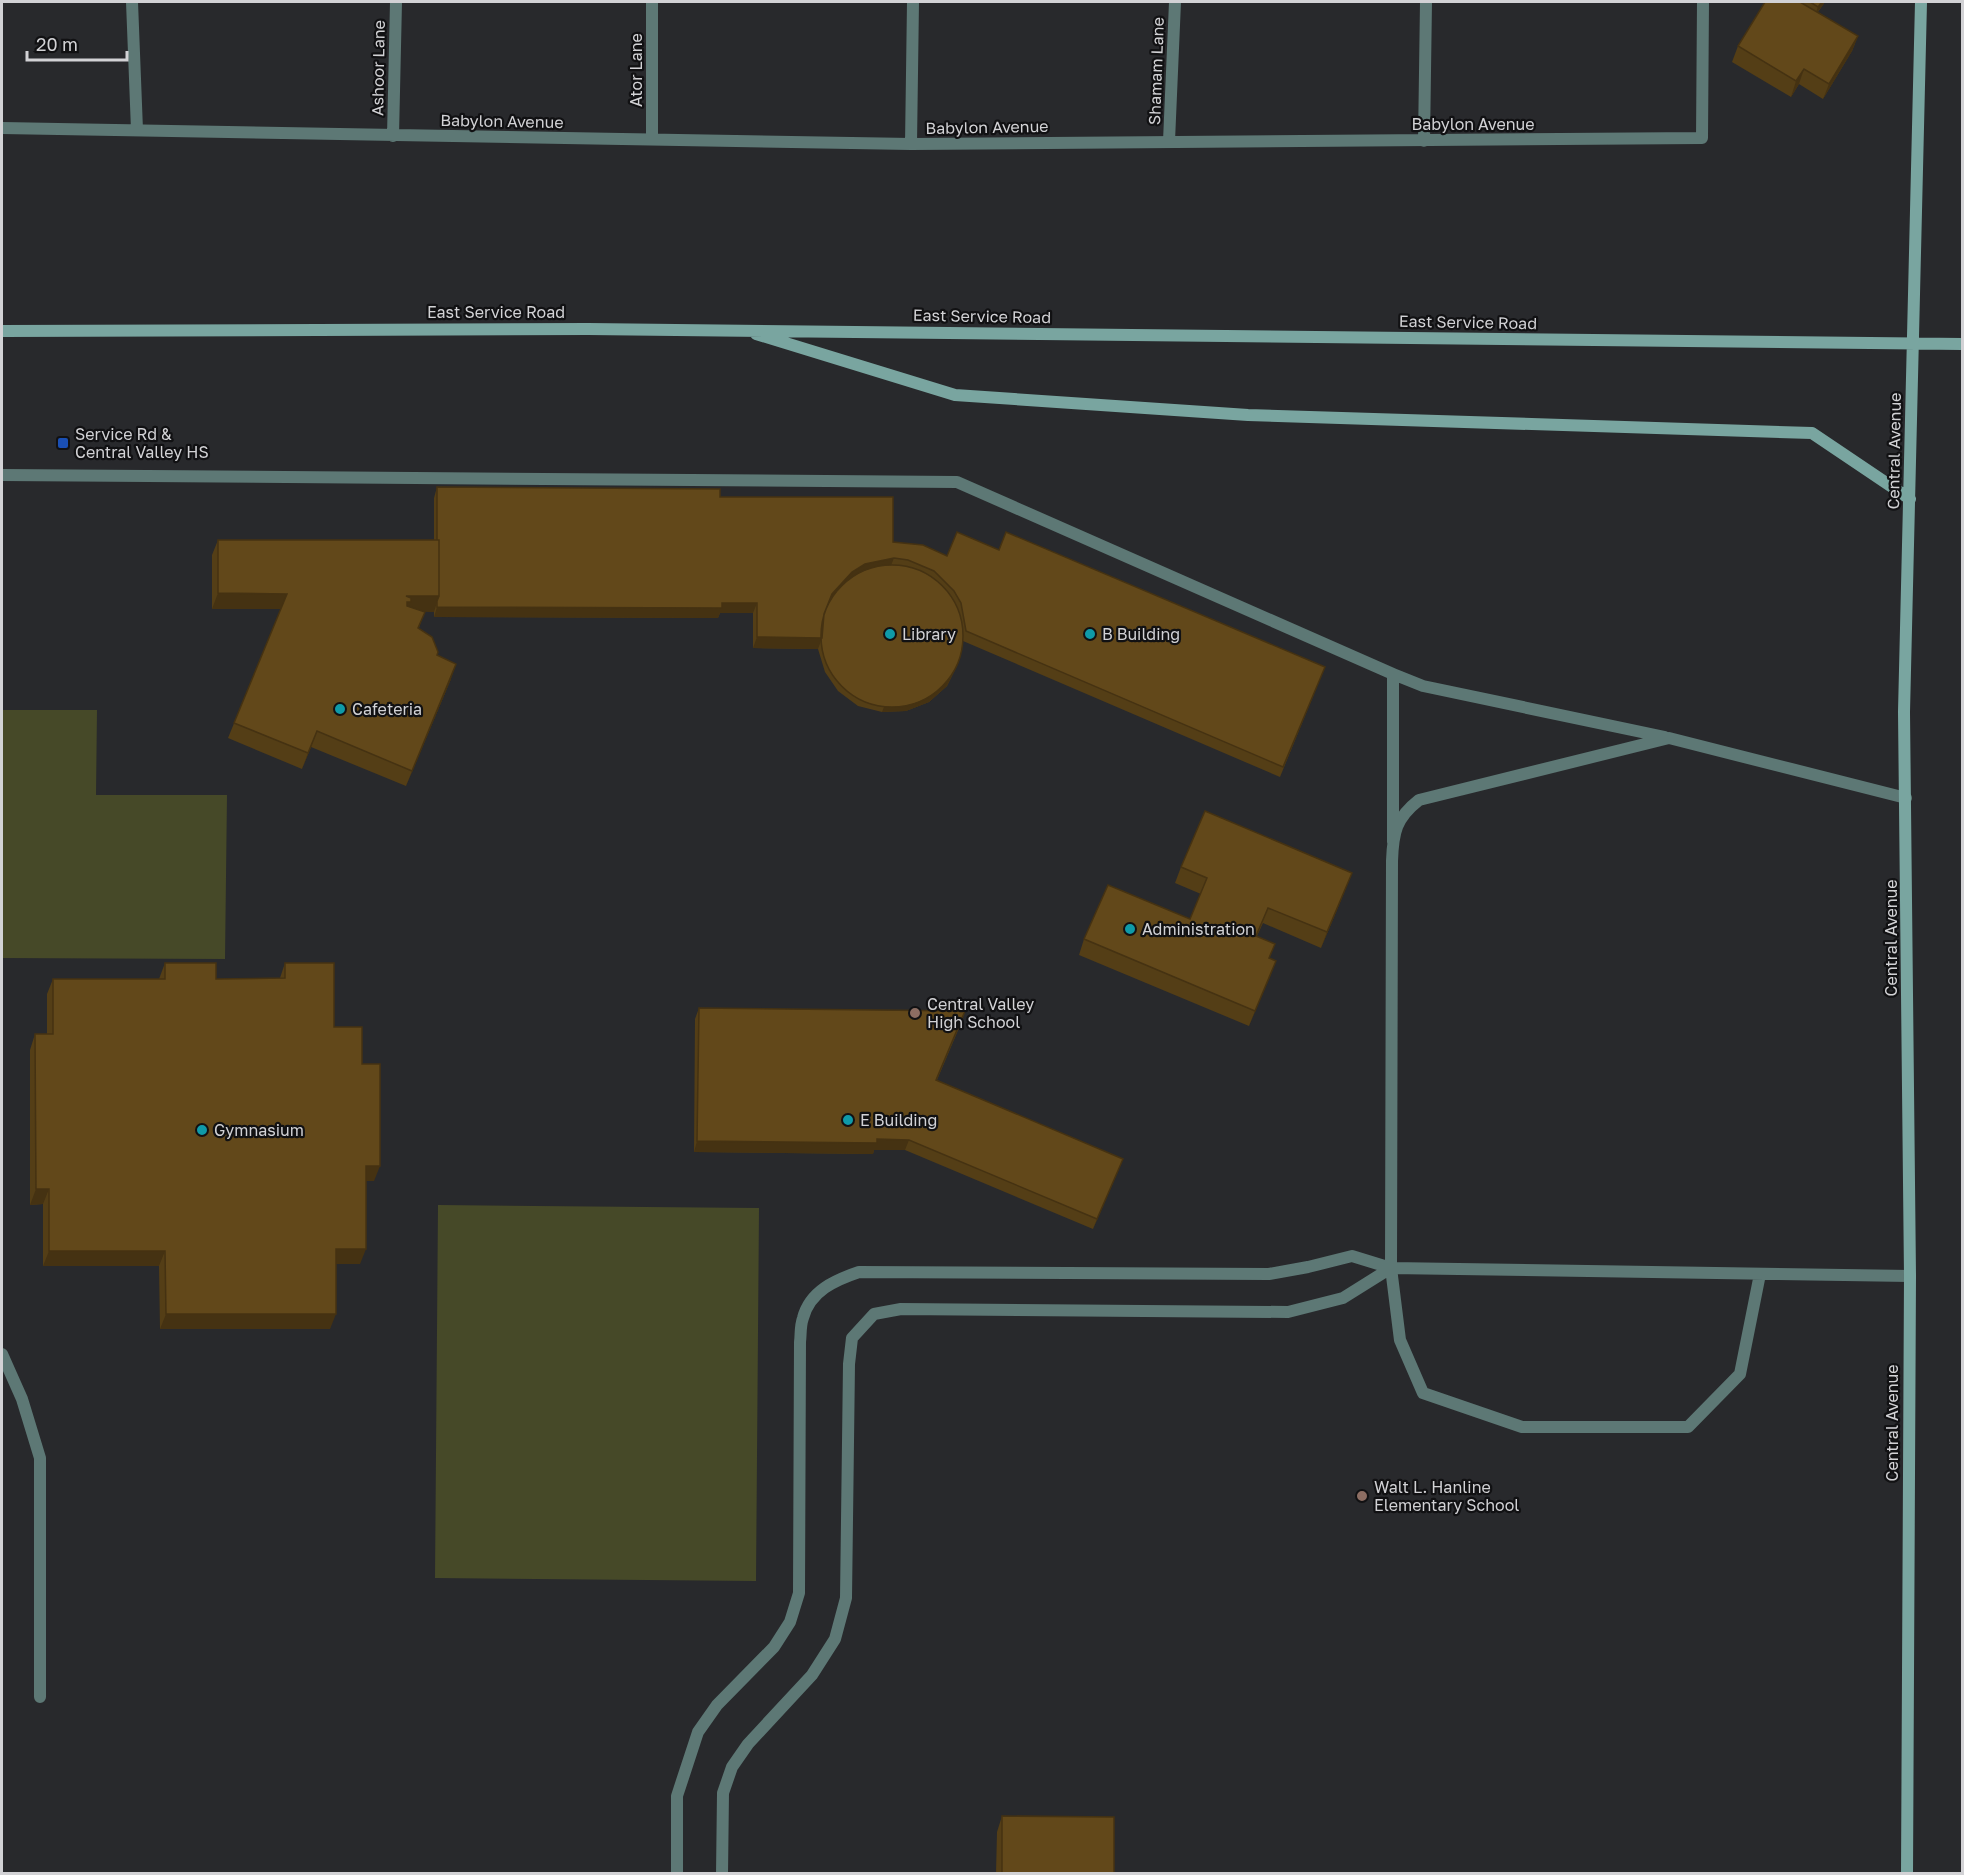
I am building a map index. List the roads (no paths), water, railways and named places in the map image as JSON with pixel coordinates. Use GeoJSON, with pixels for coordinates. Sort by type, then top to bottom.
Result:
{"type":"FeatureCollection","features":[{"type":"Feature","properties":{"kind":"street"},"geometry":{"type":"LineString","coordinates":[[132,2],[136,130]]}},
{"type":"Feature","properties":{"kind":"street","name":"Ashoor Lane"},"geometry":{"type":"LineString","coordinates":[[393,136],[396,2]]}},
{"type":"Feature","properties":{"kind":"street","name":"Ator Lane"},"geometry":{"type":"LineString","coordinates":[[652,2],[652,140]]}},
{"type":"Feature","properties":{"kind":"street"},"geometry":{"type":"LineString","coordinates":[[911,144],[913,2]]}},
{"type":"Feature","properties":{"kind":"street","name":"Shamam Lane"},"geometry":{"type":"LineString","coordinates":[[1169,141],[1175,2]]}},
{"type":"Feature","properties":{"kind":"street"},"geometry":{"type":"LineString","coordinates":[[1424,141],[1426,2]]}},
{"type":"Feature","properties":{"kind":"street","name":"Babylon Avenue"},"geometry":{"type":"LineString","coordinates":[[2,128],[911,144],[1702,138],[1703,2]]}},
{"type":"Feature","properties":{"kind":"street","name":"Central Avenue"},"geometry":{"type":"LineString","coordinates":[[1907,1874],[1910,1276],[1904,712],[1921,2]]}},
{"type":"Feature","properties":{"kind":"street"},"geometry":{"type":"LineString","coordinates":[[743,330],[955,395],[1248,415],[1812,434],[1910,499]]}},
{"type":"Feature","properties":{"kind":"street","name":"East Service Road"},"geometry":{"type":"LineString","coordinates":[[2,331],[743,330],[1962,344]]}},
{"type":"Feature","properties":{"kind":"street"},"geometry":{"type":"LineString","coordinates":[[2,476],[957,482],[1423,686],[1669,738],[1906,798]]}},
{"type":"Feature","properties":{"kind":"street"},"geometry":{"type":"LineString","coordinates":[[1393,674],[1391,1268],[1400,1340],[1423,1393],[1522,1427],[1688,1427],[1740,1374],[1760,1274]]}},
{"type":"Feature","properties":{"kind":"street"},"geometry":{"type":"LineString","coordinates":[[1393,842],[1397,823],[1405,811],[1419,800],[1669,738]]}},
{"type":"Feature","properties":{"kind":"street"},"geometry":{"type":"LineString","coordinates":[[677,1874],[677,1796],[698,1732],[717,1705],[774,1647],[790,1622],[799,1593],[800,1342],[803,1317],[815,1297],[833,1281],[859,1272],[1269,1274],[1352,1256],[1391,1268],[1910,1276]]}},
{"type":"Feature","properties":{"kind":"street"},"geometry":{"type":"LineString","coordinates":[[722,1874],[723,1793],[732,1767],[748,1744],[812,1675],[835,1640],[838,1629],[846,1598],[850,1355],[852,1338],[874,1314],[901,1309],[1288,1312],[1343,1298],[1391,1268]]}},
{"type":"Feature","properties":{"kind":"street"},"geometry":{"type":"LineString","coordinates":[[2,1354],[22,1399],[40,1458],[40,1697]]}},
{"type":"Feature","properties":{"kind":"place","name":"Service Rd & Central Valley HS"},"geometry":{"type":"Point","coordinates":[63,443]}},
{"type":"Feature","properties":{"kind":"place","name":"Library"},"geometry":{"type":"Point","coordinates":[890,634]}},
{"type":"Feature","properties":{"kind":"place","name":"B Building"},"geometry":{"type":"Point","coordinates":[1090,634]}},
{"type":"Feature","properties":{"kind":"place","name":"Cafeteria"},"geometry":{"type":"Point","coordinates":[340,709]}},
{"type":"Feature","properties":{"kind":"place","name":"Administration"},"geometry":{"type":"Point","coordinates":[1130,929]}},
{"type":"Feature","properties":{"kind":"place","name":"Central Valley High School"},"geometry":{"type":"Point","coordinates":[915,1013]}},
{"type":"Feature","properties":{"kind":"place","name":"E Building"},"geometry":{"type":"Point","coordinates":[848,1120]}},
{"type":"Feature","properties":{"kind":"place","name":"Gymnasium"},"geometry":{"type":"Point","coordinates":[202,1130]}},
{"type":"Feature","properties":{"kind":"place","name":"Walt L. Hanline Elementary School"},"geometry":{"type":"Point","coordinates":[1362,1496]}}]}
